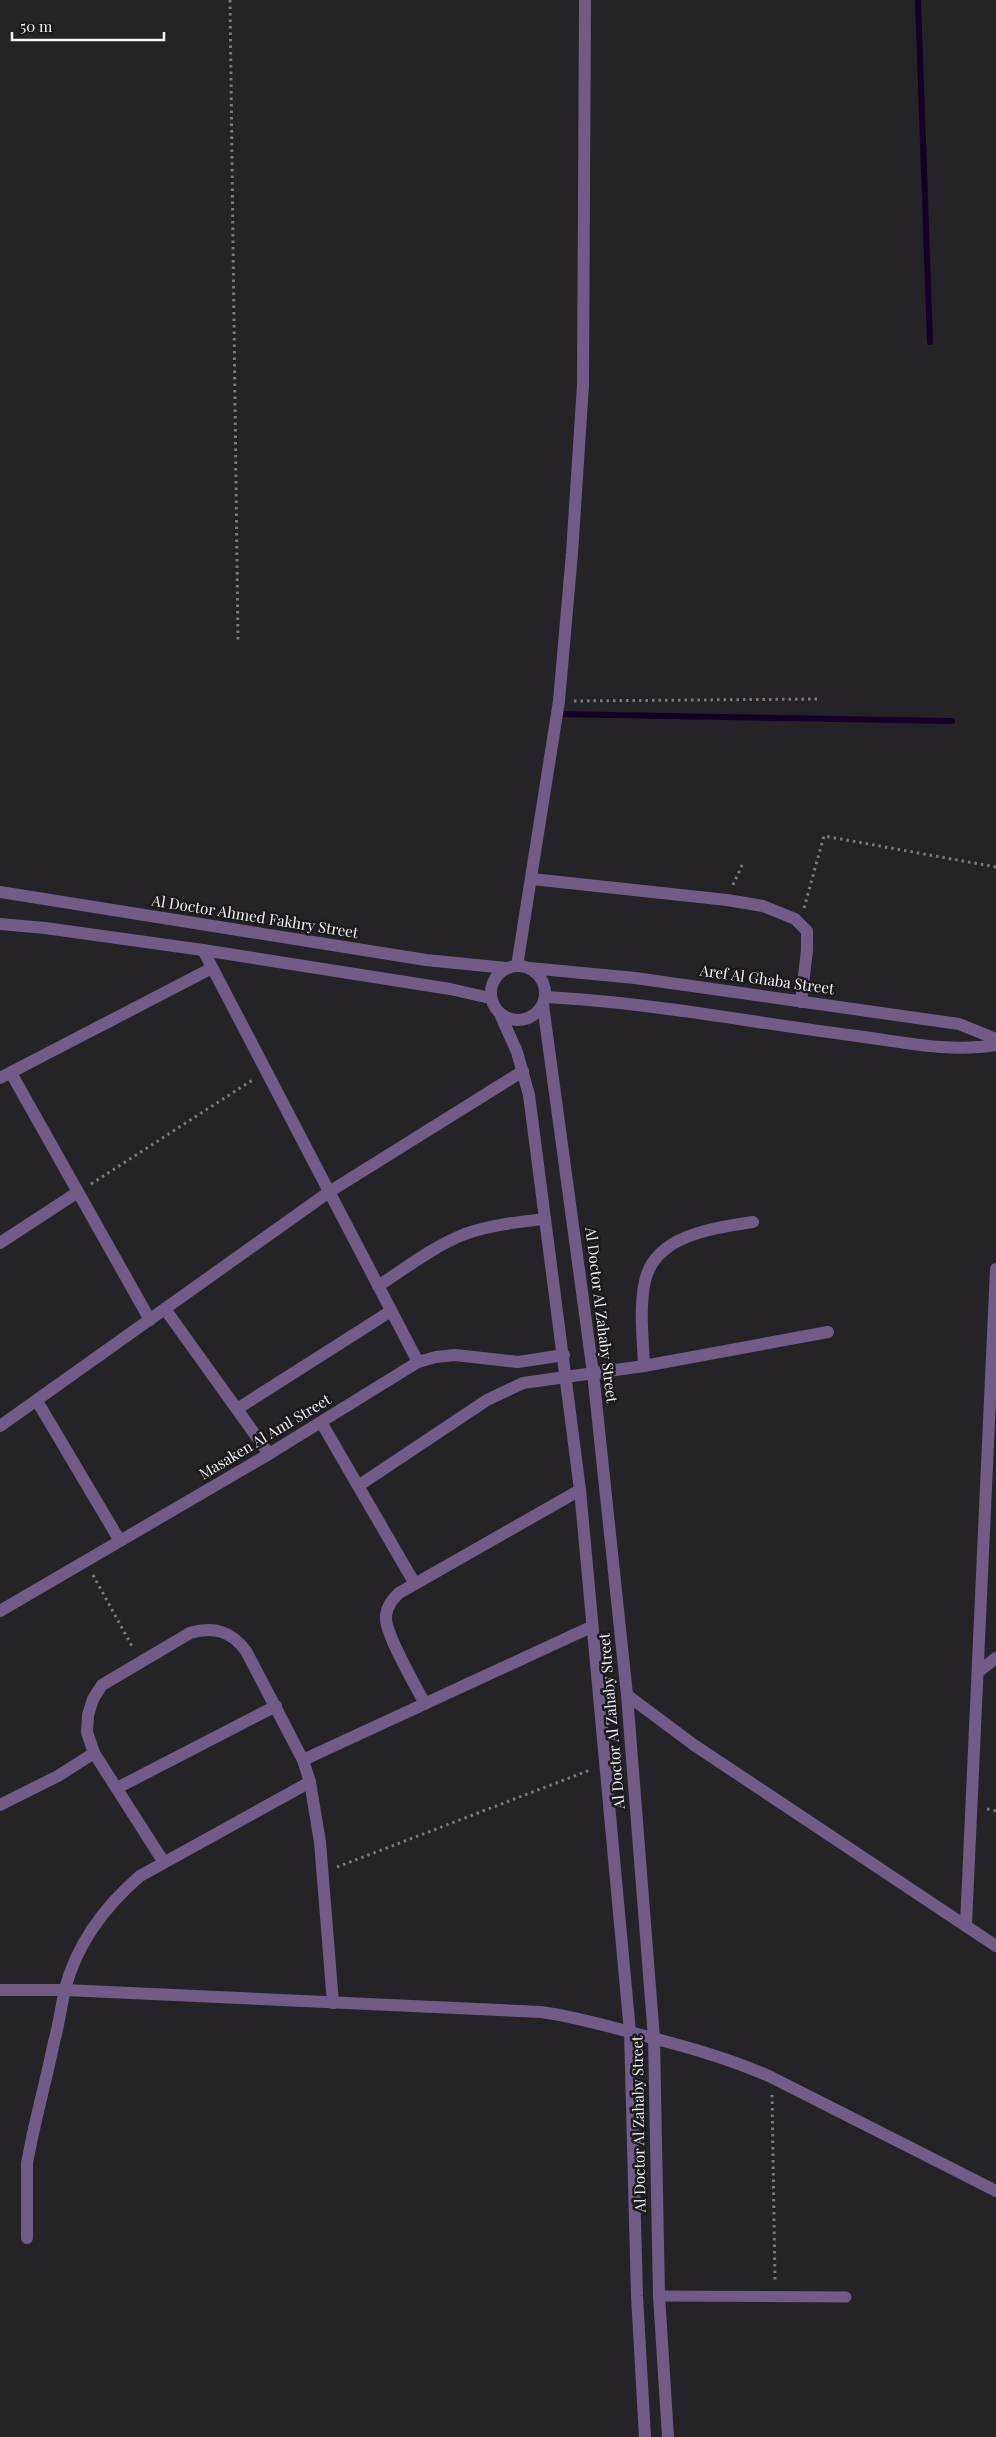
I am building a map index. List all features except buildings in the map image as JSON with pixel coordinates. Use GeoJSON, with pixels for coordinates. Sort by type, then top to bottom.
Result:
{"type":"FeatureCollection","features":[{"type":"Feature","properties":{"kind":"street"},"geometry":{"type":"LineString","coordinates":[[517,967],[559,701],[582,384],[585,0]]}},
{"type":"Feature","properties":{"kind":"street"},"geometry":{"type":"LineString","coordinates":[[532,879],[727,900],[763,906],[782,913],[800,923],[808,931],[801,1002]]}},
{"type":"Feature","properties":{"kind":"street","name":"Al Doctor Ahmed Fakhry Street"},"geometry":{"type":"LineString","coordinates":[[0,892],[417,959],[517,967]]}},
{"type":"Feature","properties":{"kind":"street"},"geometry":{"type":"LineString","coordinates":[[0,924],[46,928],[203,950],[450,989],[490,998]]}},
{"type":"Feature","properties":{"kind":"street"},"geometry":{"type":"LineString","coordinates":[[203,950],[418,1362]]}},
{"type":"Feature","properties":{"kind":"street"},"geometry":{"type":"LineString","coordinates":[[517,967],[539,975],[544,985],[544,1001],[529,1019],[520,1021],[510,1020],[501,1016],[494,1008],[490,998],[493,981],[517,967]]}},
{"type":"Feature","properties":{"kind":"street","name":"Aref Al Ghaba Street"},"geometry":{"type":"LineString","coordinates":[[517,967],[635,978],[959,1024],[996,1039]]}},
{"type":"Feature","properties":{"kind":"street"},"geometry":{"type":"LineString","coordinates":[[150,1320],[78,1192],[5,1076],[212,968]]}},
{"type":"Feature","properties":{"kind":"street"},"geometry":{"type":"LineString","coordinates":[[544,1001],[606,1001],[955,1049],[996,1045]]}},
{"type":"Feature","properties":{"kind":"street","name":"Al Doctor Al Zahaby Street"},"geometry":{"type":"LineString","coordinates":[[544,1001],[593,1373],[627,1695],[654,2038],[659,2296],[668,2437]]}},
{"type":"Feature","properties":{"kind":"street","name":"Al Doctor Al Zahaby Street"},"geometry":{"type":"LineString","coordinates":[[501,1016],[523,1071],[529,1095],[580,1490],[591,1627],[630,2032],[637,2296],[645,2437]]}},
{"type":"Feature","properties":{"kind":"street"},"geometry":{"type":"LineString","coordinates":[[0,1426],[329,1192],[523,1071]]}},
{"type":"Feature","properties":{"kind":"street"},"geometry":{"type":"LineString","coordinates":[[0,1243],[78,1192]]}},
{"type":"Feature","properties":{"kind":"street"},"geometry":{"type":"LineString","coordinates":[[378,1286],[440,1247],[464,1235],[517,1222],[545,1220]]}},
{"type":"Feature","properties":{"kind":"street"},"geometry":{"type":"LineString","coordinates":[[644,1366],[643,1296],[650,1268],[657,1258],[682,1239],[702,1232],[753,1222]]}},
{"type":"Feature","properties":{"kind":"street"},"geometry":{"type":"LineString","coordinates":[[966,1924],[978,1672],[992,1443],[996,1269]]}},
{"type":"Feature","properties":{"kind":"street"},"geometry":{"type":"LineString","coordinates":[[165,1309],[270,1454]]}},
{"type":"Feature","properties":{"kind":"street"},"geometry":{"type":"LineString","coordinates":[[237,1410],[391,1311]]}},
{"type":"Feature","properties":{"kind":"street"},"geometry":{"type":"LineString","coordinates":[[358,1486],[504,1390],[523,1383],[644,1366],[828,1332]]}},
{"type":"Feature","properties":{"kind":"street","name":"Masaken Al Aml Street"},"geometry":{"type":"LineString","coordinates":[[0,1611],[270,1454],[418,1362],[436,1357],[455,1356],[518,1362],[564,1356]]}},
{"type":"Feature","properties":{"kind":"street"},"geometry":{"type":"LineString","coordinates":[[37,1401],[120,1541]]}},
{"type":"Feature","properties":{"kind":"street"},"geometry":{"type":"LineString","coordinates":[[321,1422],[415,1584]]}},
{"type":"Feature","properties":{"kind":"street"},"geometry":{"type":"LineString","coordinates":[[425,1704],[389,1631],[386,1617],[389,1604],[399,1593],[580,1490]]}},
{"type":"Feature","properties":{"kind":"street"},"geometry":{"type":"LineString","coordinates":[[302,1760],[591,1627]]}},
{"type":"Feature","properties":{"kind":"street"},"geometry":{"type":"LineString","coordinates":[[163,1861],[94,1753],[87,1732],[88,1715],[93,1699],[102,1685],[190,1632],[203,1629],[216,1630],[228,1634],[238,1641],[276,1706],[302,1760],[310,1782],[317,1819],[332,2003]]}},
{"type":"Feature","properties":{"kind":"street"},"geometry":{"type":"LineString","coordinates":[[978,1672],[996,1658]]}},
{"type":"Feature","properties":{"kind":"street"},"geometry":{"type":"LineString","coordinates":[[627,1695],[694,1745],[966,1924],[996,1946]]}},
{"type":"Feature","properties":{"kind":"street"},"geometry":{"type":"LineString","coordinates":[[117,1788],[276,1706]]}},
{"type":"Feature","properties":{"kind":"street"},"geometry":{"type":"LineString","coordinates":[[0,1805],[58,1776],[94,1753]]}},
{"type":"Feature","properties":{"kind":"street"},"geometry":{"type":"LineString","coordinates":[[27,2238],[27,2163],[65,1990],[73,1963],[85,1938],[100,1915],[119,1894],[140,1876],[163,1861],[310,1782]]}},
{"type":"Feature","properties":{"kind":"street"},"geometry":{"type":"LineString","coordinates":[[2,1988],[541,2012],[575,2017],[709,2052],[771,2077],[996,2191]]}},
{"type":"Feature","properties":{"kind":"lane"},"geometry":{"type":"LineString","coordinates":[[659,2296],[846,2297]]}},
{"type":"Feature","properties":{"kind":"path"},"geometry":{"type":"LineString","coordinates":[[230,0],[238,642]]}},
{"type":"Feature","properties":{"kind":"path"},"geometry":{"type":"LineString","coordinates":[[559,701],[818,699]]}},
{"type":"Feature","properties":{"kind":"path"},"geometry":{"type":"LineString","coordinates":[[800,923],[824,836],[996,866]]}},
{"type":"Feature","properties":{"kind":"path"},"geometry":{"type":"LineString","coordinates":[[727,900],[743,863]]}},
{"type":"Feature","properties":{"kind":"path"},"geometry":{"type":"LineString","coordinates":[[78,1192],[266,1071]]}},
{"type":"Feature","properties":{"kind":"path"},"geometry":{"type":"LineString","coordinates":[[85,1561],[141,1662]]}},
{"type":"Feature","properties":{"kind":"path"},"geometry":{"type":"LineString","coordinates":[[322,1872],[604,1765]]}},
{"type":"Feature","properties":{"kind":"path"},"geometry":{"type":"LineString","coordinates":[[771,2077],[775,2296]]}},
{"type":"Feature","properties":{"kind":"waterway"},"geometry":{"type":"LineString","coordinates":[[918,0],[930,342]]}},
{"type":"Feature","properties":{"kind":"waterway"},"geometry":{"type":"LineString","coordinates":[[556,714],[952,721]]}}]}
